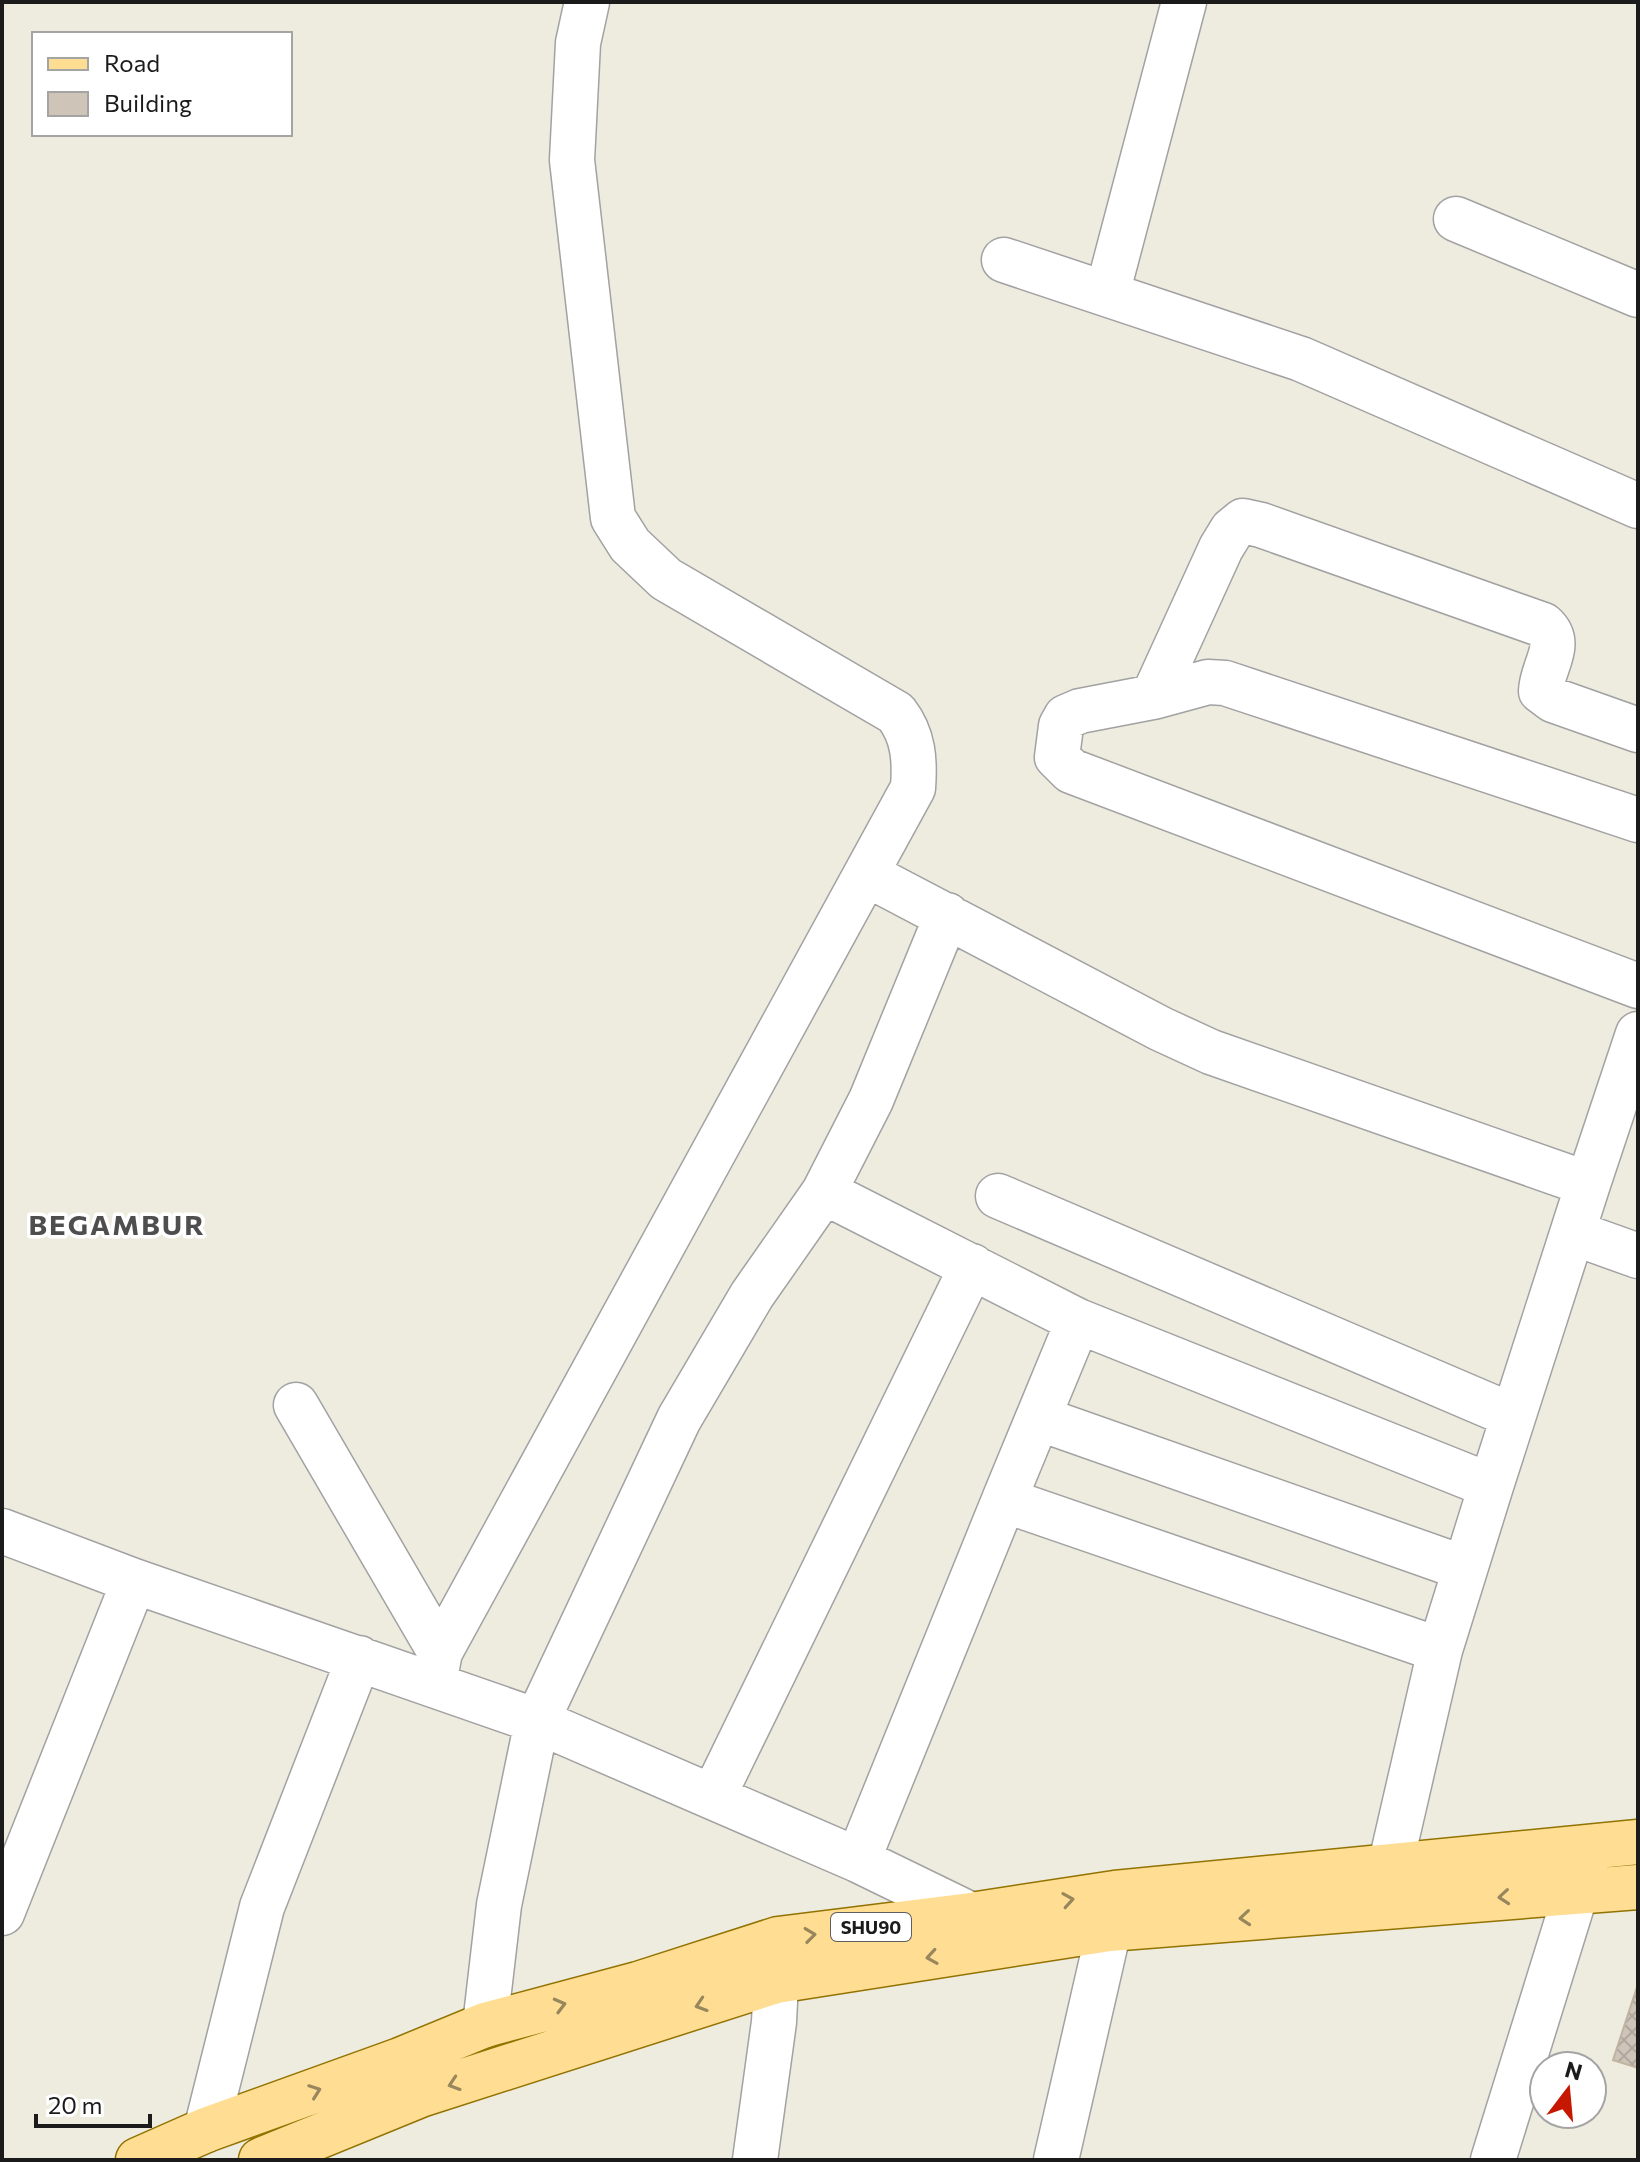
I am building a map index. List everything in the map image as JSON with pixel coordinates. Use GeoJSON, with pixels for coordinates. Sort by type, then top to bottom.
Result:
{"type":"FeatureCollection","features":[{"type":"Feature","properties":{"kind":"main road","name":"SHU90"},"geometry":{"type":"LineString","coordinates":[[138,2160],[206,2130],[400,2060],[485,2025],[638,1984],[778,1939],[981,1931],[1115,1893],[1638,1842]]}},
{"type":"Feature","properties":{"kind":"main road"},"geometry":{"type":"LineString","coordinates":[[261,2160],[423,2094],[776,1981],[981,1931],[1109,1929],[1638,1887]]}},
{"type":"Feature","properties":{"kind":"street"},"geometry":{"type":"LineString","coordinates":[[437,1668],[913,788],[915,754],[903,721],[891,709],[666,579],[630,545],[613,518],[572,160],[578,43],[587,2]]}},
{"type":"Feature","properties":{"kind":"street"},"geometry":{"type":"LineString","coordinates":[[1107,294],[1184,2]]}},
{"type":"Feature","properties":{"kind":"street"},"geometry":{"type":"LineString","coordinates":[[1456,219],[1638,295]]}},
{"type":"Feature","properties":{"kind":"street"},"geometry":{"type":"LineString","coordinates":[[1004,260],[1301,359],[1638,506]]}},
{"type":"Feature","properties":{"kind":"street"},"geometry":{"type":"LineString","coordinates":[[1153,697],[1221,548],[1232,530],[1243,521],[1543,625],[1552,633],[1554,645],[1541,678],[1541,691],[1553,700],[1638,730]]}},
{"type":"Feature","properties":{"kind":"street"},"geometry":{"type":"LineString","coordinates":[[1638,820],[1225,683],[1208,682],[1153,697],[1080,711],[1066,717],[1061,726],[1057,757],[1071,771],[1638,986]]}},
{"type":"Feature","properties":{"kind":"street"},"geometry":{"type":"LineString","coordinates":[[868,875],[1161,1029],[1211,1052],[1588,1184]]}},
{"type":"Feature","properties":{"kind":"street"},"geometry":{"type":"LineString","coordinates":[[485,2025],[499,1905],[537,1721],[679,1419],[752,1295],[824,1192],[871,1100],[947,915]]}},
{"type":"Feature","properties":{"kind":"street"},"geometry":{"type":"LineString","coordinates":[[1374,1908],[1390,1867],[1440,1650],[1464,1568],[1638,1034]]}},
{"type":"Feature","properties":{"kind":"street"},"geometry":{"type":"LineString","coordinates":[[824,1192],[1078,1321],[1491,1486]]}},
{"type":"Feature","properties":{"kind":"street"},"geometry":{"type":"LineString","coordinates":[[998,1196],[1513,1416]]}},
{"type":"Feature","properties":{"kind":"street"},"geometry":{"type":"LineString","coordinates":[[1574,1233],[1638,1256]]}},
{"type":"Feature","properties":{"kind":"street"},"geometry":{"type":"LineString","coordinates":[[713,1797],[972,1266]]}},
{"type":"Feature","properties":{"kind":"street"},"geometry":{"type":"LineString","coordinates":[[858,1860],[1078,1321]]}},
{"type":"Feature","properties":{"kind":"street"},"geometry":{"type":"LineString","coordinates":[[296,1405],[437,1668]]}},
{"type":"Feature","properties":{"kind":"street"},"geometry":{"type":"LineString","coordinates":[[1038,1418],[1464,1568]]}},
{"type":"Feature","properties":{"kind":"street"},"geometry":{"type":"LineString","coordinates":[[1004,1500],[1440,1650]]}},
{"type":"Feature","properties":{"kind":"street"},"geometry":{"type":"LineString","coordinates":[[2,1531],[134,1581],[359,1658],[437,1668],[537,1721],[858,1860],[981,1931]]}},
{"type":"Feature","properties":{"kind":"street"},"geometry":{"type":"LineString","coordinates":[[2,1913],[134,1581]]}},
{"type":"Feature","properties":{"kind":"street"},"geometry":{"type":"LineString","coordinates":[[206,2130],[262,1907],[359,1658]]}},
{"type":"Feature","properties":{"kind":"street"},"geometry":{"type":"LineString","coordinates":[[1493,2160],[1590,1848]]}},
{"type":"Feature","properties":{"kind":"street"},"geometry":{"type":"LineString","coordinates":[[1056,2160],[1109,1929]]}},
{"type":"Feature","properties":{"kind":"street"},"geometry":{"type":"LineString","coordinates":[[755,2160],[774,2022],[776,1981]]}},
{"type":"Feature","properties":{"kind":"building"},"geometry":{"type":"Polygon","coordinates":[[[1638,1984],[1638,2068],[1613,2060],[1638,1984]]]}},
{"type":"Feature","properties":{"kind":"district","name":"BEGAMBUR"},"geometry":{"type":"Point","coordinates":[117,1224]}}]}
